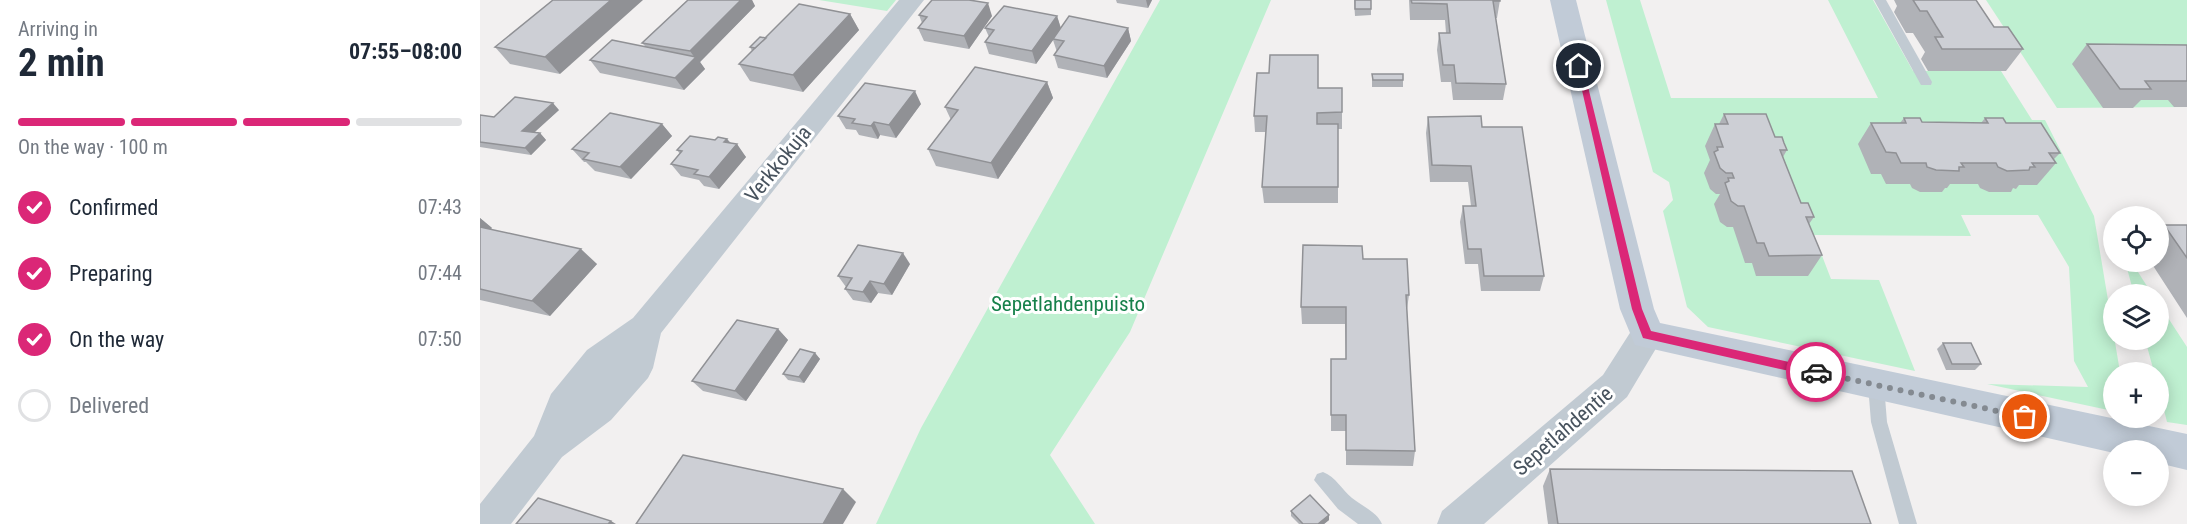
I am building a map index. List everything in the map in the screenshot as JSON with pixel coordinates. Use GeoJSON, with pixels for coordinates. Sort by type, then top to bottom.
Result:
{"type":"FeatureCollection","features":[{"type":"Feature","properties":{"kind":"street","name":"Verkkokuja"},"geometry":{"type":"LineString","coordinates":[[488,524],[549,446],[599,409],[636,368],[645,328],[912,0]]}},
{"type":"Feature","properties":{"kind":"street"},"geometry":{"type":"LineString","coordinates":[[1563,0],[1637,309],[1647,335],[2187,452]]}},
{"type":"Feature","properties":{"kind":"street","name":"Sepetlahdentie"},"geometry":{"type":"LineString","coordinates":[[1456,524],[1615,386],[1647,335]]}},
{"type":"Feature","properties":{"kind":"lane"},"geometry":{"type":"LineString","coordinates":[[1880,0],[1926,82]]}},
{"type":"Feature","properties":{"kind":"lane"},"geometry":{"type":"LineString","coordinates":[[1876,385],[1879,422],[1908,524]]}},
{"type":"Feature","properties":{"kind":"lane"},"geometry":{"type":"LineString","coordinates":[[1323,480],[1344,503],[1373,524]]}},
{"type":"Feature","properties":{"kind":"green space"},"geometry":{"type":"Polygon","coordinates":[[[819,0],[896,0],[887,11],[819,0]]]}},
{"type":"Feature","properties":{"kind":"green space","name":"Sepetlahdenpuisto"},"geometry":{"type":"Polygon","coordinates":[[[1160,0],[1271,0],[1130,332],[1050,455],[1095,524],[876,524],[921,428],[1160,0]]]}},
{"type":"Feature","properties":{"kind":"green space"},"geometry":{"type":"Polygon","coordinates":[[[1606,0],[1640,0],[1671,98],[1878,98],[1828,0],[1873,0],[1913,71],[2001,71],[2032,120],[2045,120],[2094,216],[2105,284],[2103,284],[2103,350],[2116,350],[2118,362],[2103,362],[2103,409],[1987,384],[2088,387],[2074,361],[2069,267],[2038,215],[1961,215],[1971,236],[1814,235],[1831,279],[1879,280],[1915,371],[1708,327],[1687,307],[1663,211],[1673,200],[1669,182],[1653,172],[1606,0]]]}},
{"type":"Feature","properties":{"kind":"green space"},"geometry":{"type":"Polygon","coordinates":[[[1986,0],[2187,0],[2187,107],[2057,108],[1986,0]]]}},
{"type":"Feature","properties":{"kind":"green space"},"geometry":{"type":"Polygon","coordinates":[[[2128,272],[2138,272],[2146,284],[2131,284],[2128,272]]]}},
{"type":"Feature","properties":{"kind":"green space"},"geometry":{"type":"Polygon","coordinates":[[[2169,319],[2187,347],[2187,425],[2169,422],[2169,362],[2151,362],[2148,350],[2169,350],[2169,319]]]}},
{"type":"Feature","properties":{"kind":"building"},"geometry":{"type":"Polygon","coordinates":[[[553,0],[611,0],[545,57],[495,47],[553,0]]]}},
{"type":"Feature","properties":{"kind":"building"},"geometry":{"type":"Polygon","coordinates":[[[688,0],[741,0],[690,51],[642,43],[688,0]]]}},
{"type":"Feature","properties":{"kind":"building"},"geometry":{"type":"Polygon","coordinates":[[[932,0],[969,0],[988,3],[964,36],[918,28],[927,17],[919,15],[932,0]]]}},
{"type":"Feature","properties":{"kind":"building"},"geometry":{"type":"Polygon","coordinates":[[[1355,0],[1371,0],[1371,9],[1355,9],[1355,0]]]}},
{"type":"Feature","properties":{"kind":"building"},"geometry":{"type":"Polygon","coordinates":[[[1411,0],[1500,0],[1493,1],[1506,84],[1456,83],[1454,65],[1443,65],[1439,33],[1450,33],[1447,4],[1412,3],[1411,0]]]}},
{"type":"Feature","properties":{"kind":"building"},"geometry":{"type":"Polygon","coordinates":[[[1913,0],[1976,0],[1994,27],[2008,27],[2023,49],[1942,49],[1935,37],[1943,37],[1927,11],[1920,11],[1913,0]]]}},
{"type":"Feature","properties":{"kind":"building"},"geometry":{"type":"Polygon","coordinates":[[[799,4],[850,14],[793,75],[739,64],[799,4]]]}},
{"type":"Feature","properties":{"kind":"building"},"geometry":{"type":"Polygon","coordinates":[[[1004,6],[1057,16],[1032,51],[985,42],[994,30],[985,28],[1004,6]]]}},
{"type":"Feature","properties":{"kind":"building"},"geometry":{"type":"Polygon","coordinates":[[[1069,16],[1128,28],[1104,66],[1054,55],[1064,41],[1053,39],[1069,16]]]}},
{"type":"Feature","properties":{"kind":"building"},"geometry":{"type":"Polygon","coordinates":[[[760,37],[766,38],[755,48],[750,47],[760,37]]]}},
{"type":"Feature","properties":{"kind":"building"},"geometry":{"type":"Polygon","coordinates":[[[612,40],[696,57],[675,78],[590,60],[612,40]]]}},
{"type":"Feature","properties":{"kind":"building"},"geometry":{"type":"Polygon","coordinates":[[[2087,44],[2187,45],[2187,81],[2145,81],[2151,89],[2120,89],[2087,44]]]}},
{"type":"Feature","properties":{"kind":"building"},"geometry":{"type":"Polygon","coordinates":[[[1270,55],[1318,55],[1318,88],[1342,88],[1342,112],[1317,113],[1317,124],[1338,124],[1338,187],[1262,187],[1267,116],[1254,116],[1257,73],[1269,73],[1270,55]]]}},
{"type":"Feature","properties":{"kind":"building"},"geometry":{"type":"Polygon","coordinates":[[[975,67],[1047,82],[991,163],[928,149],[958,110],[945,107],[975,67]]]}},
{"type":"Feature","properties":{"kind":"building"},"geometry":{"type":"Polygon","coordinates":[[[1372,74],[1403,74],[1403,80],[1373,80],[1372,74]]]}},
{"type":"Feature","properties":{"kind":"building"},"geometry":{"type":"Polygon","coordinates":[[[865,83],[915,91],[889,125],[874,122],[871,126],[852,123],[855,119],[838,116],[865,83]]]}},
{"type":"Feature","properties":{"kind":"building"},"geometry":{"type":"Polygon","coordinates":[[[515,97],[553,103],[522,131],[540,133],[525,148],[480,142],[480,115],[494,117],[515,97]]]}},
{"type":"Feature","properties":{"kind":"building"},"geometry":{"type":"Polygon","coordinates":[[[610,113],[662,124],[620,167],[583,159],[589,153],[572,149],[610,113]]]}},
{"type":"Feature","properties":{"kind":"building"},"geometry":{"type":"Polygon","coordinates":[[[1724,114],[1766,114],[1775,137],[1782,137],[1787,150],[1780,150],[1801,203],[1808,203],[1814,217],[1806,217],[1822,255],[1769,256],[1764,243],[1757,243],[1744,206],[1738,206],[1731,201],[1725,183],[1729,181],[1728,178],[1734,178],[1732,173],[1726,173],[1720,168],[1714,152],[1718,150],[1717,147],[1723,147],[1715,124],[1728,124],[1724,114]]]}},
{"type":"Feature","properties":{"kind":"building"},"geometry":{"type":"Polygon","coordinates":[[[1481,116],[1482,127],[1522,127],[1544,276],[1484,276],[1481,249],[1468,249],[1463,206],[1476,206],[1471,166],[1432,165],[1428,117],[1481,116]]]}},
{"type":"Feature","properties":{"kind":"building"},"geometry":{"type":"Polygon","coordinates":[[[1904,118],[1920,118],[1922,122],[1988,123],[1985,118],[2003,118],[2006,123],[2041,123],[2060,153],[2049,153],[2056,163],[2032,163],[2035,167],[2030,167],[2029,170],[2007,171],[1998,167],[1996,163],[1961,163],[1964,167],[1959,167],[1959,171],[1936,170],[1927,167],[1926,163],[1901,163],[1896,153],[1886,152],[1871,123],[1906,123],[1904,118]]]}},
{"type":"Feature","properties":{"kind":"building"},"geometry":{"type":"Polygon","coordinates":[[[690,136],[715,140],[718,137],[727,139],[724,142],[737,144],[709,177],[694,174],[698,170],[671,164],[682,151],[677,150],[690,136]]]}},
{"type":"Feature","properties":{"kind":"building"},"geometry":{"type":"Polygon","coordinates":[[[2169,225],[2187,225],[2187,258],[2169,232],[2169,225]]]}},
{"type":"Feature","properties":{"kind":"building"},"geometry":{"type":"Polygon","coordinates":[[[480,227],[581,249],[532,301],[480,289],[480,227]]]}},
{"type":"Feature","properties":{"kind":"building"},"geometry":{"type":"Polygon","coordinates":[[[858,245],[903,253],[884,284],[870,281],[863,292],[845,289],[852,278],[838,276],[858,245]]]}},
{"type":"Feature","properties":{"kind":"building"},"geometry":{"type":"Polygon","coordinates":[[[1303,245],[1362,246],[1363,259],[1407,259],[1409,295],[1406,295],[1415,451],[1346,450],[1346,415],[1331,415],[1331,359],[1346,359],[1346,307],[1301,307],[1303,245]]]}},
{"type":"Feature","properties":{"kind":"building"},"geometry":{"type":"Polygon","coordinates":[[[737,320],[778,329],[735,391],[692,381],[737,320]]]}},
{"type":"Feature","properties":{"kind":"building"},"geometry":{"type":"Polygon","coordinates":[[[1943,343],[1971,343],[1981,364],[1952,364],[1943,343]]]}},
{"type":"Feature","properties":{"kind":"building"},"geometry":{"type":"Polygon","coordinates":[[[800,349],[815,353],[799,377],[783,374],[800,349]]]}},
{"type":"Feature","properties":{"kind":"building"},"geometry":{"type":"Polygon","coordinates":[[[683,455],[843,489],[823,524],[636,524],[683,455]]]}},
{"type":"Feature","properties":{"kind":"building"},"geometry":{"type":"Polygon","coordinates":[[[1550,469],[1852,471],[1871,524],[1558,524],[1550,469]]]}},
{"type":"Feature","properties":{"kind":"building"},"geometry":{"type":"Polygon","coordinates":[[[1310,495],[1329,515],[1318,524],[1303,524],[1291,511],[1310,495]]]}},
{"type":"Feature","properties":{"kind":"building"},"geometry":{"type":"Polygon","coordinates":[[[538,498],[611,521],[608,524],[516,524],[538,498]]]}},
{"type":"Feature","properties":{"kind":"way so far"},"geometry":{"type":"LineString","coordinates":[[1816,372],[2025,417]]}},
{"type":"Feature","properties":{"kind":"route"},"geometry":{"type":"LineString","coordinates":[[1579,66],[1637,309],[1647,335],[1816,372]]}}]}
